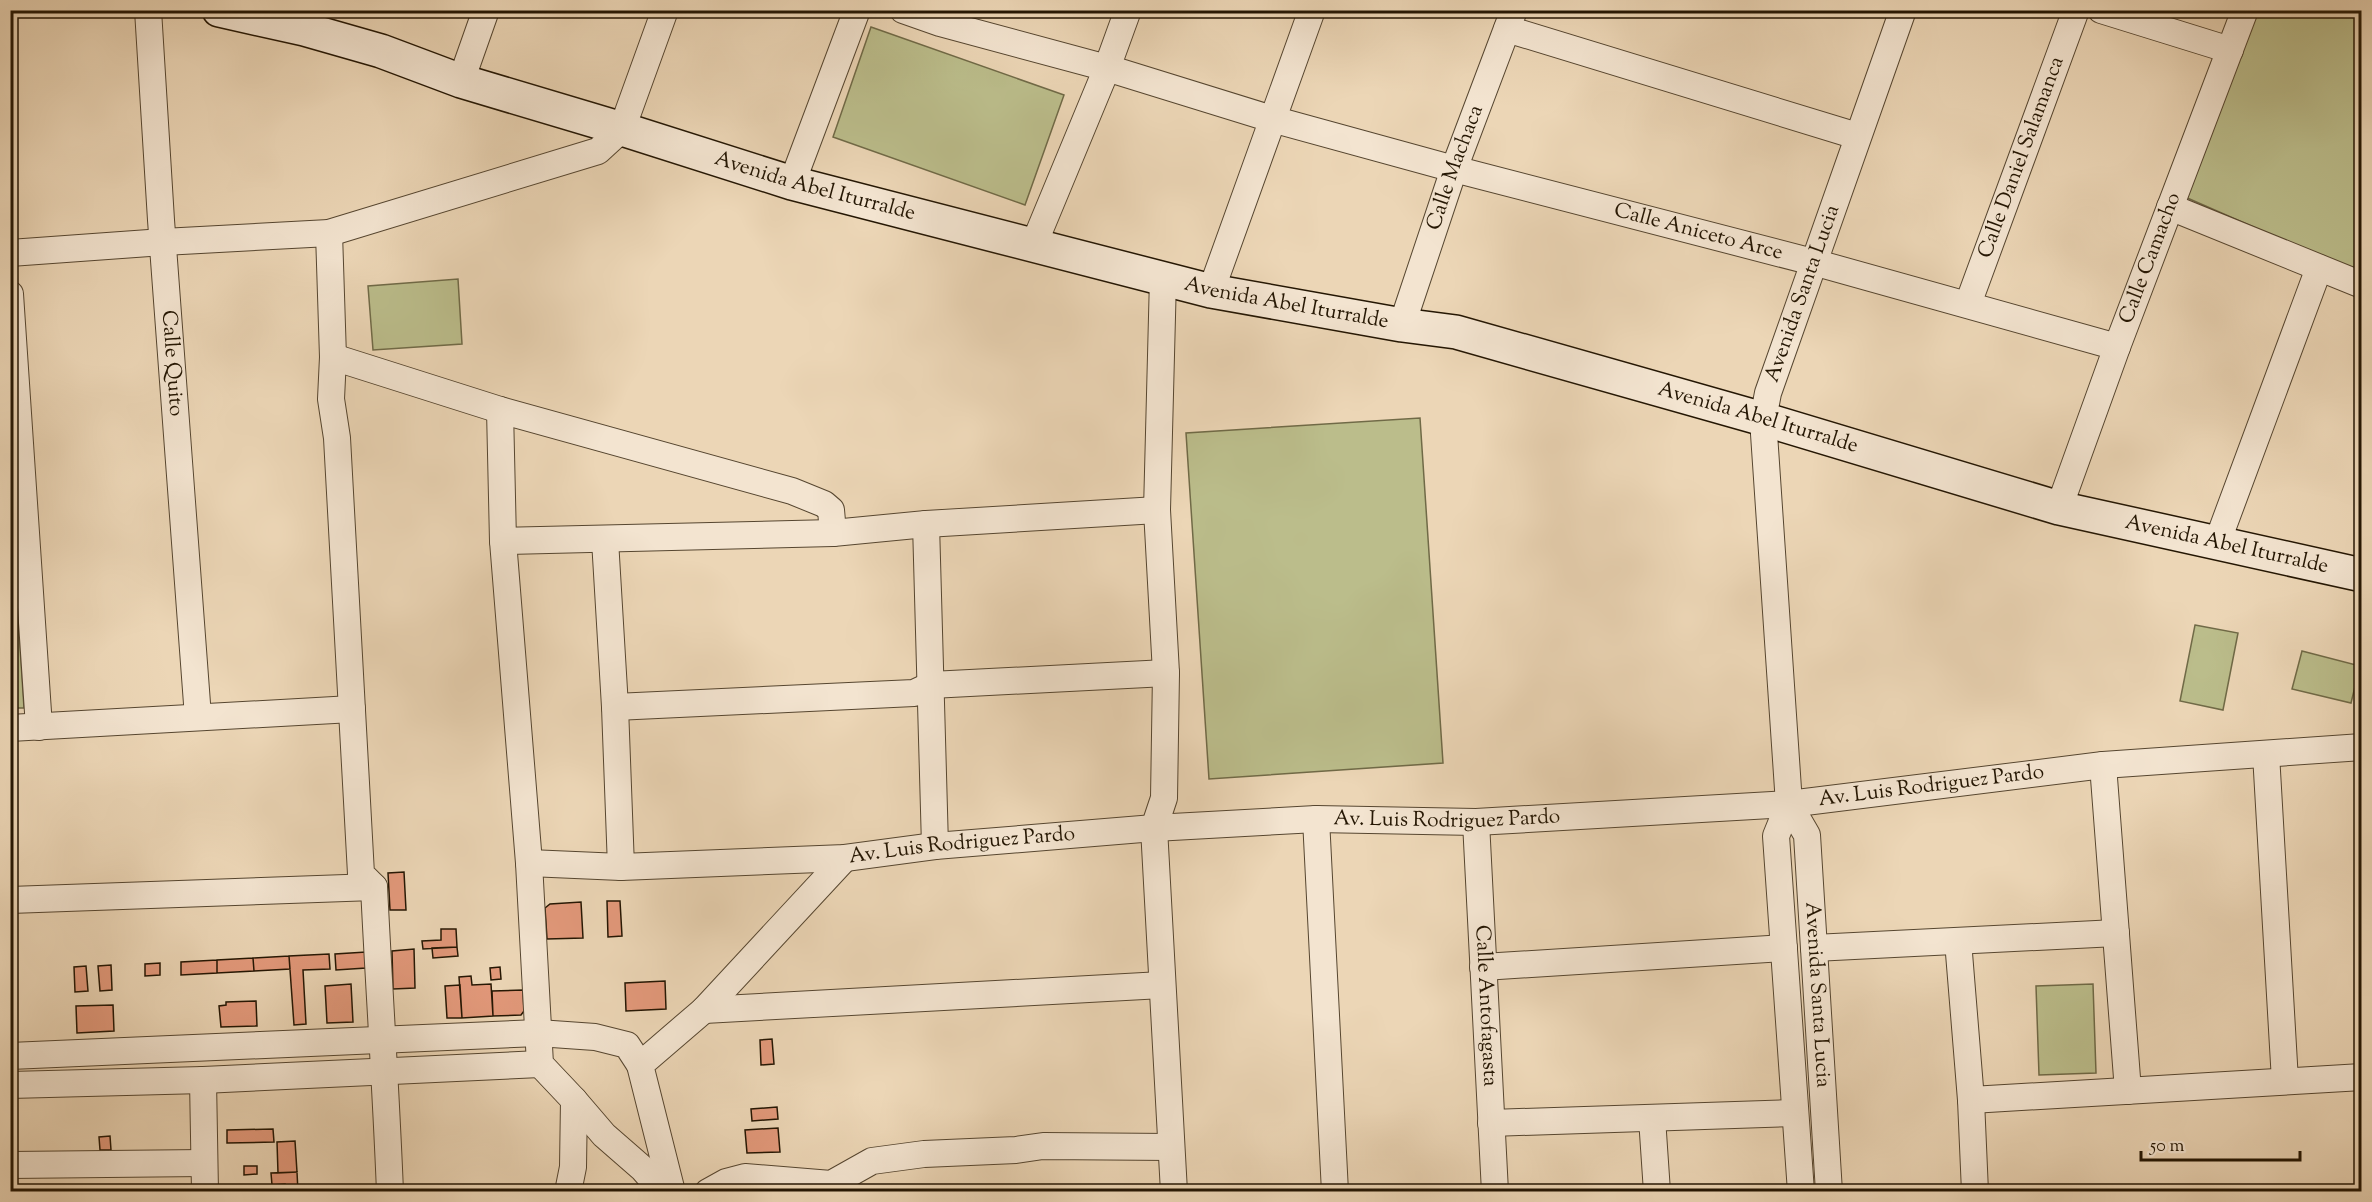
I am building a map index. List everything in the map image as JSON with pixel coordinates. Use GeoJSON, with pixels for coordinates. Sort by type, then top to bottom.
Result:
{"type":"FeatureCollection","features":[{"type":"Feature","properties":{"kind":"street","name":"Calle Quito"},"geometry":{"type":"LineString","coordinates":[[148,10],[198,717]]}},
{"type":"Feature","properties":{"kind":"street","name":"Avenida Abel Iturralde"},"geometry":{"type":"LineString","coordinates":[[219,10],[307,20],[461,81],[792,183],[1211,291],[1402,325],[1456,332],[1763,419],[2059,508],[2361,575]]}},
{"type":"Feature","properties":{"kind":"street"},"geometry":{"type":"LineString","coordinates":[[461,81],[486,10]]}},
{"type":"Feature","properties":{"kind":"street"},"geometry":{"type":"LineString","coordinates":[[10,253],[329,233],[598,151],[622,129],[664,10]]}},
{"type":"Feature","properties":{"kind":"street"},"geometry":{"type":"LineString","coordinates":[[792,183],[857,10]]}},
{"type":"Feature","properties":{"kind":"street","name":"Calle Aniceto Arce"},"geometry":{"type":"LineString","coordinates":[[903,10],[942,17],[1272,119],[1454,169],[1813,262],[2117,347]]}},
{"type":"Feature","properties":{"kind":"street"},"geometry":{"type":"LineString","coordinates":[[1034,244],[1107,68],[1128,10]]}},
{"type":"Feature","properties":{"kind":"street"},"geometry":{"type":"LineString","coordinates":[[1211,291],[1312,10]]}},
{"type":"Feature","properties":{"kind":"street","name":"Avenida Santa Lucia"},"geometry":{"type":"LineString","coordinates":[[1801,1191],[1776,836],[1789,804],[1763,419],[1768,393],[1903,10]]}},
{"type":"Feature","properties":{"kind":"street","name":"Calle Daniel Salamanca"},"geometry":{"type":"LineString","coordinates":[[1968,304],[2076,10]]}},
{"type":"Feature","properties":{"kind":"street"},"geometry":{"type":"LineString","coordinates":[[2101,10],[2230,50]]}},
{"type":"Feature","properties":{"kind":"street","name":"Calle Camacho"},"geometry":{"type":"LineString","coordinates":[[2059,508],[2117,347],[2245,10]]}},
{"type":"Feature","properties":{"kind":"street"},"geometry":{"type":"LineString","coordinates":[[1511,20],[1857,136]]}},
{"type":"Feature","properties":{"kind":"street","name":"Calle Machaca"},"geometry":{"type":"LineString","coordinates":[[1402,325],[1454,169],[1511,20]]}},
{"type":"Feature","properties":{"kind":"street"},"geometry":{"type":"LineString","coordinates":[[2170,207],[2361,285]]}},
{"type":"Feature","properties":{"kind":"street"},"geometry":{"type":"LineString","coordinates":[[329,233],[333,357],[330,399],[338,438],[362,874],[374,887],[390,1191]]}},
{"type":"Feature","properties":{"kind":"street"},"geometry":{"type":"LineString","coordinates":[[2217,543],[2319,268]]}},
{"type":"Feature","properties":{"kind":"street"},"geometry":{"type":"LineString","coordinates":[[1163,278],[1157,510],[1166,674],[1164,798],[1155,828],[1174,1191]]}},
{"type":"Feature","properties":{"kind":"street"},"geometry":{"type":"LineString","coordinates":[[10,294],[19,563],[39,727]]}},
{"type":"Feature","properties":{"kind":"street"},"geometry":{"type":"LineString","coordinates":[[333,357],[500,410],[792,491],[824,504],[831,510],[833,533]]}},
{"type":"Feature","properties":{"kind":"street"},"geometry":{"type":"LineString","coordinates":[[500,410],[503,542],[529,864],[540,1064],[604,1135],[643,1169],[663,1191]]}},
{"type":"Feature","properties":{"kind":"street"},"geometry":{"type":"LineString","coordinates":[[503,542],[833,533],[926,524],[1157,510]]}},
{"type":"Feature","properties":{"kind":"street"},"geometry":{"type":"LineString","coordinates":[[926,524],[936,846]]}},
{"type":"Feature","properties":{"kind":"street"},"geometry":{"type":"LineString","coordinates":[[605,540],[615,707],[621,867]]}},
{"type":"Feature","properties":{"kind":"street"},"geometry":{"type":"LineString","coordinates":[[615,707],[914,693],[931,685],[1166,674]]}},
{"type":"Feature","properties":{"kind":"street"},"geometry":{"type":"LineString","coordinates":[[10,728],[352,709]]}},
{"type":"Feature","properties":{"kind":"street","name":"Av. Luis Rodriguez Pardo"},"geometry":{"type":"LineString","coordinates":[[529,864],[621,867],[845,858],[936,846],[1155,828],[1316,819],[1476,822],[1789,804],[2103,765],[2361,747]]}},
{"type":"Feature","properties":{"kind":"street"},"geometry":{"type":"LineString","coordinates":[[2266,754],[2285,1081]]}},
{"type":"Feature","properties":{"kind":"street"},"geometry":{"type":"LineString","coordinates":[[2103,765],[2128,1091]]}},
{"type":"Feature","properties":{"kind":"street","name":"Avenida Santa Lucia"},"geometry":{"type":"LineString","coordinates":[[1789,804],[1807,835],[1829,1191]]}},
{"type":"Feature","properties":{"kind":"street"},"geometry":{"type":"LineString","coordinates":[[1316,819],[1335,1191]]}},
{"type":"Feature","properties":{"kind":"street","name":"Calle Antofagasta"},"geometry":{"type":"LineString","coordinates":[[1476,822],[1495,1191]]}},
{"type":"Feature","properties":{"kind":"street"},"geometry":{"type":"LineString","coordinates":[[640,1065],[704,1010],[845,858]]}},
{"type":"Feature","properties":{"kind":"street"},"geometry":{"type":"LineString","coordinates":[[10,900],[374,887]]}},
{"type":"Feature","properties":{"kind":"street"},"geometry":{"type":"LineString","coordinates":[[1814,948],[2116,933]]}},
{"type":"Feature","properties":{"kind":"street"},"geometry":{"type":"LineString","coordinates":[[1958,941],[1971,1100],[1975,1191]]}},
{"type":"Feature","properties":{"kind":"street"},"geometry":{"type":"LineString","coordinates":[[1483,967],[1784,948]]}},
{"type":"Feature","properties":{"kind":"street"},"geometry":{"type":"LineString","coordinates":[[704,1010],[1162,985]]}},
{"type":"Feature","properties":{"kind":"street"},"geometry":{"type":"LineString","coordinates":[[10,1056],[381,1038],[538,1033],[595,1037],[627,1045],[640,1065],[672,1191]]}},
{"type":"Feature","properties":{"kind":"street"},"geometry":{"type":"LineString","coordinates":[[10,1085],[203,1080],[540,1064]]}},
{"type":"Feature","properties":{"kind":"street"},"geometry":{"type":"LineString","coordinates":[[1971,1100],[2361,1077]]}},
{"type":"Feature","properties":{"kind":"street"},"geometry":{"type":"LineString","coordinates":[[203,1080],[205,1191]]}},
{"type":"Feature","properties":{"kind":"street"},"geometry":{"type":"LineString","coordinates":[[568,1191],[573,1167],[573,1100]]}},
{"type":"Feature","properties":{"kind":"street"},"geometry":{"type":"LineString","coordinates":[[1491,1123],[1795,1113]]}},
{"type":"Feature","properties":{"kind":"street"},"geometry":{"type":"LineString","coordinates":[[1652,1118],[1657,1191]]}},
{"type":"Feature","properties":{"kind":"street"},"geometry":{"type":"LineString","coordinates":[[708,1191],[726,1182],[745,1177],[839,1187],[872,1161],[924,1154],[1016,1150],[1043,1146],[1171,1147]]}},
{"type":"Feature","properties":{"kind":"street"},"geometry":{"type":"LineString","coordinates":[[10,1165],[204,1163]]}},
{"type":"Feature","properties":{"kind":"green space"},"geometry":{"type":"Polygon","coordinates":[[[2258,11],[2361,11],[2361,274],[2185,197],[2258,11]]]}},
{"type":"Feature","properties":{"kind":"green space"},"geometry":{"type":"Polygon","coordinates":[[[871,27],[1064,95],[1025,205],[833,137],[871,27]]]}},
{"type":"Feature","properties":{"kind":"green space"},"geometry":{"type":"Polygon","coordinates":[[[458,279],[462,344],[373,350],[368,286],[458,279]]]}},
{"type":"Feature","properties":{"kind":"green space"},"geometry":{"type":"Polygon","coordinates":[[[1420,418],[1443,763],[1209,779],[1186,433],[1420,418]]]}},
{"type":"Feature","properties":{"kind":"green space"},"geometry":{"type":"Polygon","coordinates":[[[10,570],[15,570],[24,708],[11,708],[10,570]]]}},
{"type":"Feature","properties":{"kind":"green space"},"geometry":{"type":"Polygon","coordinates":[[[2195,625],[2238,633],[2223,710],[2180,701],[2195,625]]]}},
{"type":"Feature","properties":{"kind":"green space"},"geometry":{"type":"Polygon","coordinates":[[[2302,651],[2360,666],[2351,703],[2292,689],[2302,651]]]}},
{"type":"Feature","properties":{"kind":"green space"},"geometry":{"type":"Polygon","coordinates":[[[2093,984],[2096,1073],[2039,1075],[2036,986],[2093,984]]]}},
{"type":"Feature","properties":{"kind":"building"},"geometry":{"type":"Polygon","coordinates":[[[404,872],[406,910],[390,910],[388,873],[404,872]]]}},
{"type":"Feature","properties":{"kind":"building"},"geometry":{"type":"Polygon","coordinates":[[[607,901],[620,901],[622,936],[608,937],[607,901]]]}},
{"type":"Feature","properties":{"kind":"building"},"geometry":{"type":"Polygon","coordinates":[[[581,902],[583,938],[547,939],[545,908],[550,904],[581,902]]]}},
{"type":"Feature","properties":{"kind":"building"},"geometry":{"type":"Polygon","coordinates":[[[441,929],[456,929],[457,947],[423,949],[422,941],[441,940],[441,929]]]}},
{"type":"Feature","properties":{"kind":"building"},"geometry":{"type":"Polygon","coordinates":[[[457,947],[458,956],[433,958],[432,948],[457,947]]]}},
{"type":"Feature","properties":{"kind":"building"},"geometry":{"type":"Polygon","coordinates":[[[414,949],[415,988],[393,989],[392,951],[414,949]]]}},
{"type":"Feature","properties":{"kind":"building"},"geometry":{"type":"Polygon","coordinates":[[[366,952],[366,968],[336,970],[335,954],[366,952]]]}},
{"type":"Feature","properties":{"kind":"building"},"geometry":{"type":"Polygon","coordinates":[[[329,954],[330,969],[303,970],[306,1024],[294,1025],[289,956],[329,954]]]}},
{"type":"Feature","properties":{"kind":"building"},"geometry":{"type":"Polygon","coordinates":[[[289,956],[290,969],[254,971],[253,958],[289,956]]]}},
{"type":"Feature","properties":{"kind":"building"},"geometry":{"type":"Polygon","coordinates":[[[253,958],[254,971],[217,973],[217,960],[253,958]]]}},
{"type":"Feature","properties":{"kind":"building"},"geometry":{"type":"Polygon","coordinates":[[[217,960],[217,973],[181,975],[181,962],[217,960]]]}},
{"type":"Feature","properties":{"kind":"building"},"geometry":{"type":"Polygon","coordinates":[[[160,963],[160,975],[145,976],[145,964],[160,963]]]}},
{"type":"Feature","properties":{"kind":"building"},"geometry":{"type":"Polygon","coordinates":[[[111,965],[112,990],[100,991],[98,966],[111,965]]]}},
{"type":"Feature","properties":{"kind":"building"},"geometry":{"type":"Polygon","coordinates":[[[86,966],[88,991],[75,992],[74,967],[86,966]]]}},
{"type":"Feature","properties":{"kind":"building"},"geometry":{"type":"Polygon","coordinates":[[[500,967],[501,979],[491,980],[490,968],[500,967]]]}},
{"type":"Feature","properties":{"kind":"building"},"geometry":{"type":"Polygon","coordinates":[[[471,976],[472,985],[491,984],[493,1016],[462,1018],[459,977],[471,976]]]}},
{"type":"Feature","properties":{"kind":"building"},"geometry":{"type":"Polygon","coordinates":[[[665,981],[666,1009],[626,1011],[625,983],[665,981]]]}},
{"type":"Feature","properties":{"kind":"building"},"geometry":{"type":"Polygon","coordinates":[[[351,984],[353,1022],[327,1023],[325,986],[351,984]]]}},
{"type":"Feature","properties":{"kind":"building"},"geometry":{"type":"Polygon","coordinates":[[[460,985],[462,1018],[447,1018],[445,986],[460,985]]]}},
{"type":"Feature","properties":{"kind":"building"},"geometry":{"type":"Polygon","coordinates":[[[523,990],[524,1011],[521,1015],[493,1016],[492,991],[523,990]]]}},
{"type":"Feature","properties":{"kind":"building"},"geometry":{"type":"Polygon","coordinates":[[[256,1001],[257,1026],[221,1027],[219,1006],[226,1005],[226,1002],[256,1001]]]}},
{"type":"Feature","properties":{"kind":"building"},"geometry":{"type":"Polygon","coordinates":[[[113,1005],[114,1031],[77,1033],[76,1006],[113,1005]]]}},
{"type":"Feature","properties":{"kind":"building"},"geometry":{"type":"Polygon","coordinates":[[[772,1039],[774,1064],[761,1065],[760,1040],[772,1039]]]}},
{"type":"Feature","properties":{"kind":"building"},"geometry":{"type":"Polygon","coordinates":[[[777,1107],[778,1119],[752,1121],[751,1109],[777,1107]]]}},
{"type":"Feature","properties":{"kind":"building"},"geometry":{"type":"Polygon","coordinates":[[[778,1128],[780,1152],[747,1153],[745,1130],[778,1128]]]}},
{"type":"Feature","properties":{"kind":"building"},"geometry":{"type":"Polygon","coordinates":[[[273,1129],[274,1142],[227,1143],[227,1130],[273,1129]]]}},
{"type":"Feature","properties":{"kind":"building"},"geometry":{"type":"Polygon","coordinates":[[[110,1136],[111,1150],[100,1150],[99,1137],[110,1136]]]}},
{"type":"Feature","properties":{"kind":"building"},"geometry":{"type":"Polygon","coordinates":[[[295,1141],[297,1172],[278,1173],[277,1142],[295,1141]]]}},
{"type":"Feature","properties":{"kind":"building"},"geometry":{"type":"Polygon","coordinates":[[[244,1166],[257,1166],[257,1174],[244,1175],[244,1166]]]}},
{"type":"Feature","properties":{"kind":"building"},"geometry":{"type":"Polygon","coordinates":[[[297,1172],[298,1192],[285,1192],[285,1184],[272,1185],[271,1173],[297,1172]]]}}]}
